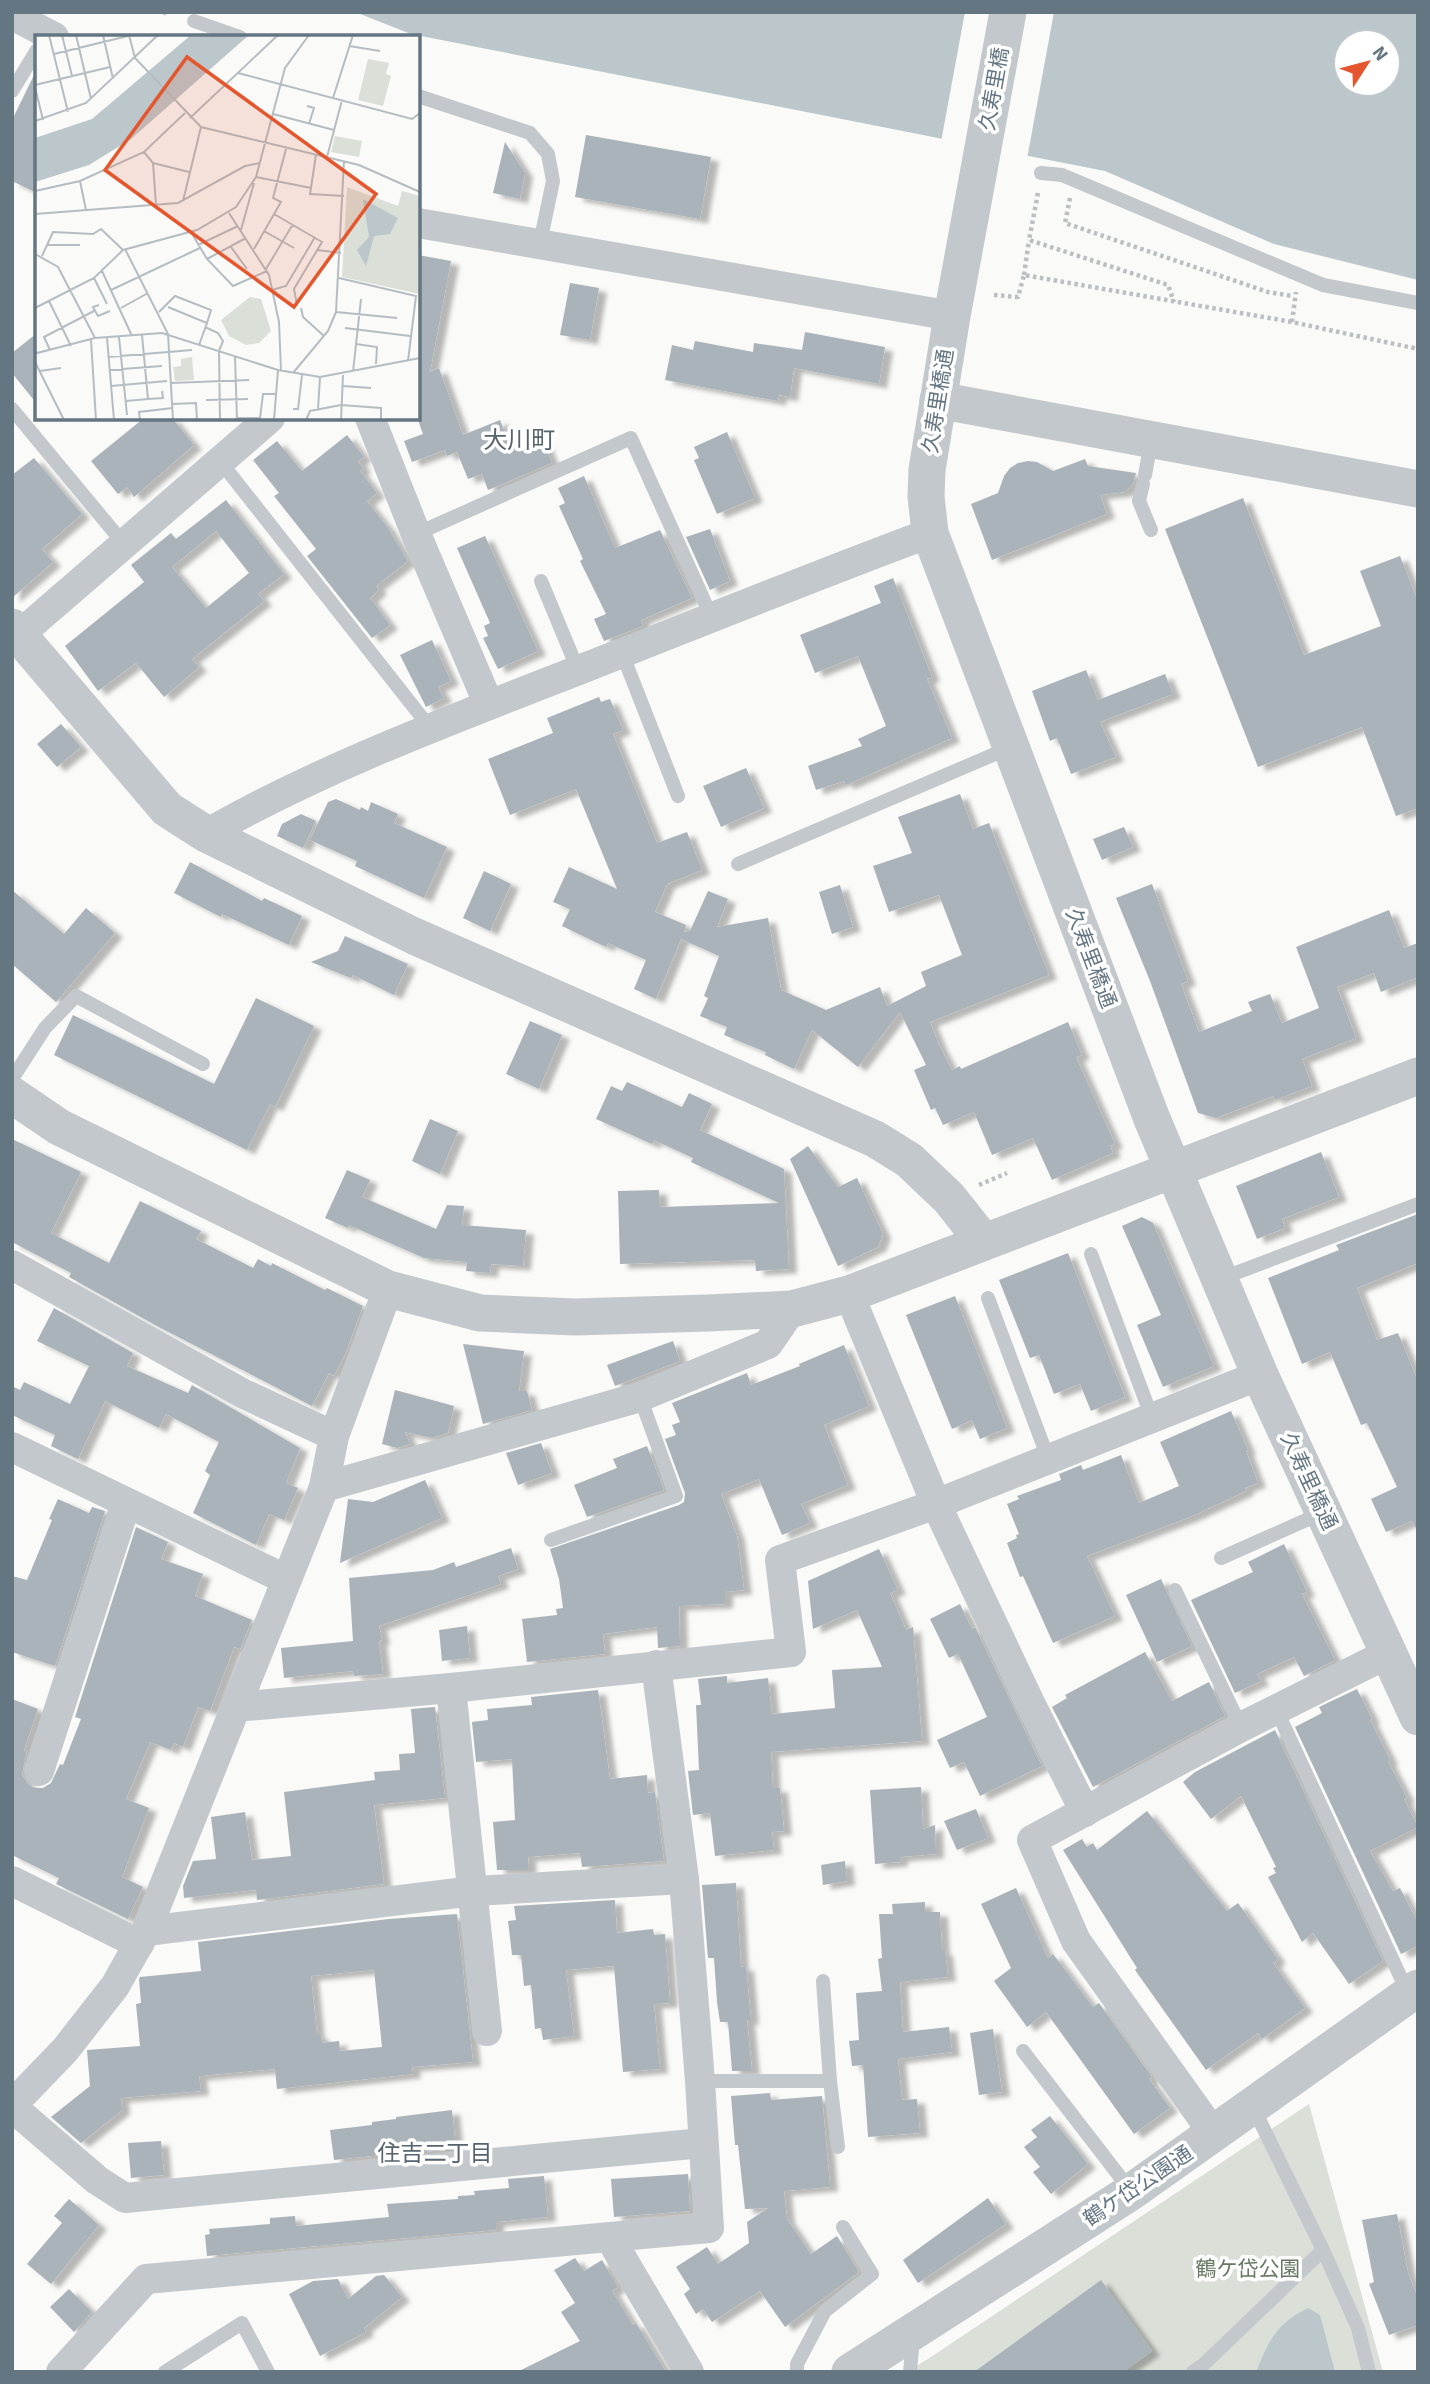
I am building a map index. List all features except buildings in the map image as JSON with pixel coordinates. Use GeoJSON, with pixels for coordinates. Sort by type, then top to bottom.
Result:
{"type":"FeatureCollection","features":[{"type":"Feature","properties":{"kind":"street","name":"久寿里橋"},"geometry":{"type":"LineString","coordinates":[[981,166],[1008,12]]}},
{"type":"Feature","properties":{"kind":"street"},"geometry":{"type":"LineString","coordinates":[[12,15],[40,35]]}},
{"type":"Feature","properties":{"kind":"street","name":"久寿里橋通"},"geometry":{"type":"LineString","coordinates":[[981,166],[952,316],[927,470],[926,496],[930,533],[1174,1170],[1260,1375],[1418,1717]]}},
{"type":"Feature","properties":{"kind":"street"},"geometry":{"type":"LineString","coordinates":[[420,223],[952,316]]}},
{"type":"Feature","properties":{"kind":"street"},"geometry":{"type":"LineString","coordinates":[[939,400],[1418,489]]}},
{"type":"Feature","properties":{"kind":"street"},"geometry":{"type":"LineString","coordinates":[[371,420],[489,705]]}},
{"type":"Feature","properties":{"kind":"street"},"geometry":{"type":"LineString","coordinates":[[255,423],[220,461],[124,544],[16,631],[167,808],[206,834],[414,936],[875,1139],[908,1160],[949,1198],[983,1241]]}},
{"type":"Feature","properties":{"kind":"street"},"geometry":{"type":"LineString","coordinates":[[206,834],[254,808],[431,729],[930,533]]}},
{"type":"Feature","properties":{"kind":"street"},"geometry":{"type":"LineString","coordinates":[[12,1095],[59,1127],[388,1289],[480,1313],[575,1317],[792,1309],[849,1294],[1418,1076]]}},
{"type":"Feature","properties":{"kind":"street"},"geometry":{"type":"LineString","coordinates":[[12,1265],[242,1393],[334,1436]]}},
{"type":"Feature","properties":{"kind":"street"},"geometry":{"type":"LineString","coordinates":[[388,1289],[334,1436],[324,1487],[142,1938],[115,1986],[65,2050],[12,2106],[97,2180],[125,2198],[703,2143]]}},
{"type":"Feature","properties":{"kind":"street"},"geometry":{"type":"LineString","coordinates":[[849,1294],[936,1504],[1085,1812]]}},
{"type":"Feature","properties":{"kind":"street"},"geometry":{"type":"LineString","coordinates":[[324,1487],[640,1396],[768,1344],[792,1309]]}},
{"type":"Feature","properties":{"kind":"street"},"geometry":{"type":"LineString","coordinates":[[235,1707],[452,1688],[791,1652],[780,1560],[936,1504],[1260,1375]]}},
{"type":"Feature","properties":{"kind":"street"},"geometry":{"type":"LineString","coordinates":[[12,1447],[285,1580]]}},
{"type":"Feature","properties":{"kind":"street"},"geometry":{"type":"LineString","coordinates":[[39,1771],[126,1503]]}},
{"type":"Feature","properties":{"kind":"street"},"geometry":{"type":"LineString","coordinates":[[1214,2134],[1076,1941],[1031,1840],[1241,1727],[1389,1653]]}},
{"type":"Feature","properties":{"kind":"street"},"geometry":{"type":"LineString","coordinates":[[61,2372],[146,2279],[709,2228],[684,1879],[656,1665]]}},
{"type":"Feature","properties":{"kind":"street"},"geometry":{"type":"LineString","coordinates":[[452,1688],[487,2031]]}},
{"type":"Feature","properties":{"kind":"street"},"geometry":{"type":"LineString","coordinates":[[12,1881],[142,1938],[474,1891],[684,1879]]}},
{"type":"Feature","properties":{"kind":"street","name":"鶴ケ岱公園通"},"geometry":{"type":"LineString","coordinates":[[850,2372],[1131,2192],[1413,1991]]}},
{"type":"Feature","properties":{"kind":"street"},"geometry":{"type":"LineString","coordinates":[[610,2238],[689,2372]]}},
{"type":"Feature","properties":{"kind":"lane"},"geometry":{"type":"LineString","coordinates":[[194,21],[234,35]]}},
{"type":"Feature","properties":{"kind":"lane"},"geometry":{"type":"LineString","coordinates":[[12,92],[35,55]]}},
{"type":"Feature","properties":{"kind":"lane"},"geometry":{"type":"LineString","coordinates":[[420,97],[530,133],[548,154],[553,181],[540,243]]}},
{"type":"Feature","properties":{"kind":"lane"},"geometry":{"type":"LineString","coordinates":[[1041,173],[1062,175],[1323,285],[1418,303]]}},
{"type":"Feature","properties":{"kind":"lane"},"geometry":{"type":"LineString","coordinates":[[12,409],[124,544]]}},
{"type":"Feature","properties":{"kind":"lane"},"geometry":{"type":"LineString","coordinates":[[416,534],[631,438],[712,618]]}},
{"type":"Feature","properties":{"kind":"lane"},"geometry":{"type":"LineString","coordinates":[[1151,530],[1139,501],[1152,438]]}},
{"type":"Feature","properties":{"kind":"lane"},"geometry":{"type":"LineString","coordinates":[[220,461],[431,729]]}},
{"type":"Feature","properties":{"kind":"lane"},"geometry":{"type":"LineString","coordinates":[[541,581],[578,670]]}},
{"type":"Feature","properties":{"kind":"lane"},"geometry":{"type":"LineString","coordinates":[[622,653],[678,796]]}},
{"type":"Feature","properties":{"kind":"lane"},"geometry":{"type":"LineString","coordinates":[[738,864],[1010,747]]}},
{"type":"Feature","properties":{"kind":"lane"},"geometry":{"type":"LineString","coordinates":[[12,1079],[45,1028],[76,996],[203,1064]]}},
{"type":"Feature","properties":{"kind":"lane"},"geometry":{"type":"LineString","coordinates":[[1219,1279],[1418,1204]]}},
{"type":"Feature","properties":{"kind":"lane"},"geometry":{"type":"LineString","coordinates":[[1091,1254],[1152,1418]]}},
{"type":"Feature","properties":{"kind":"lane"},"geometry":{"type":"LineString","coordinates":[[988,1298],[1048,1458]]}},
{"type":"Feature","properties":{"kind":"lane"},"geometry":{"type":"LineString","coordinates":[[551,1540],[676,1496],[640,1396]]}},
{"type":"Feature","properties":{"kind":"lane"},"geometry":{"type":"LineString","coordinates":[[1221,1558],[1323,1512]]}},
{"type":"Feature","properties":{"kind":"lane"},"geometry":{"type":"LineString","coordinates":[[1175,1590],[1241,1727]]}},
{"type":"Feature","properties":{"kind":"lane"},"geometry":{"type":"LineString","coordinates":[[1276,1709],[1413,1991]]}},
{"type":"Feature","properties":{"kind":"lane"},"geometry":{"type":"LineString","coordinates":[[823,1981],[838,2147]]}},
{"type":"Feature","properties":{"kind":"lane"},"geometry":{"type":"LineString","coordinates":[[1023,2051],[1131,2192]]}},
{"type":"Feature","properties":{"kind":"lane"},"geometry":{"type":"LineString","coordinates":[[700,2081],[830,2081]]}},
{"type":"Feature","properties":{"kind":"lane"},"geometry":{"type":"LineString","coordinates":[[1252,2106],[1358,2328],[1369,2372]]}},
{"type":"Feature","properties":{"kind":"lane"},"geometry":{"type":"LineString","coordinates":[[797,2372],[797,2364],[825,2311],[873,2274],[843,2227]]}},
{"type":"Feature","properties":{"kind":"lane"},"geometry":{"type":"LineString","coordinates":[[1199,2370],[1323,2250]]}},
{"type":"Feature","properties":{"kind":"lane"},"geometry":{"type":"LineString","coordinates":[[166,2372],[242,2323],[268,2372]]}},
{"type":"Feature","properties":{"kind":"lane"},"geometry":{"type":"LineString","coordinates":[[910,2372],[913,2332]]}},
{"type":"Feature","properties":{"kind":"path"},"geometry":{"type":"LineString","coordinates":[[994,295],[1018,297],[1041,173]]}},
{"type":"Feature","properties":{"kind":"path"},"geometry":{"type":"LineString","coordinates":[[1074,180],[1065,222],[1268,292],[1296,296],[1292,322]]}},
{"type":"Feature","properties":{"kind":"path"},"geometry":{"type":"LineString","coordinates":[[1029,240],[1168,285],[1174,303]]}},
{"type":"Feature","properties":{"kind":"path"},"geometry":{"type":"LineString","coordinates":[[1024,275],[1292,322],[1418,349]]}},
{"type":"Feature","properties":{"kind":"green space","name":"鶴ケ岱公園"},"geometry":{"type":"Polygon","coordinates":[[[1309,2104],[1383,2372],[907,2372],[931,2357],[1309,2104]]]}},
{"type":"Feature","properties":{"kind":"shaded area"},"geometry":{"type":"Polygon","coordinates":[[[355,12],[1418,12],[1418,280],[1274,244],[1105,171],[420,35],[355,12]]]}},
{"type":"Feature","properties":{"kind":"shaded area"},"geometry":{"type":"Polygon","coordinates":[[[1308,2308],[1320,2315],[1335,2372],[1256,2372],[1275,2334],[1288,2320],[1308,2308]]]}},
{"type":"Feature","properties":{"kind":"pier"},"geometry":{"type":"Polygon","coordinates":[[[965,12],[1054,12],[1027,159],[941,142],[965,12]]]}},
{"type":"Feature","properties":{"kind":"district","name":"大川町"},"geometry":{"type":"Point","coordinates":[519,440]}},
{"type":"Feature","properties":{"kind":"district","name":"住吉二丁目"},"geometry":{"type":"Point","coordinates":[435,2153]}}]}
